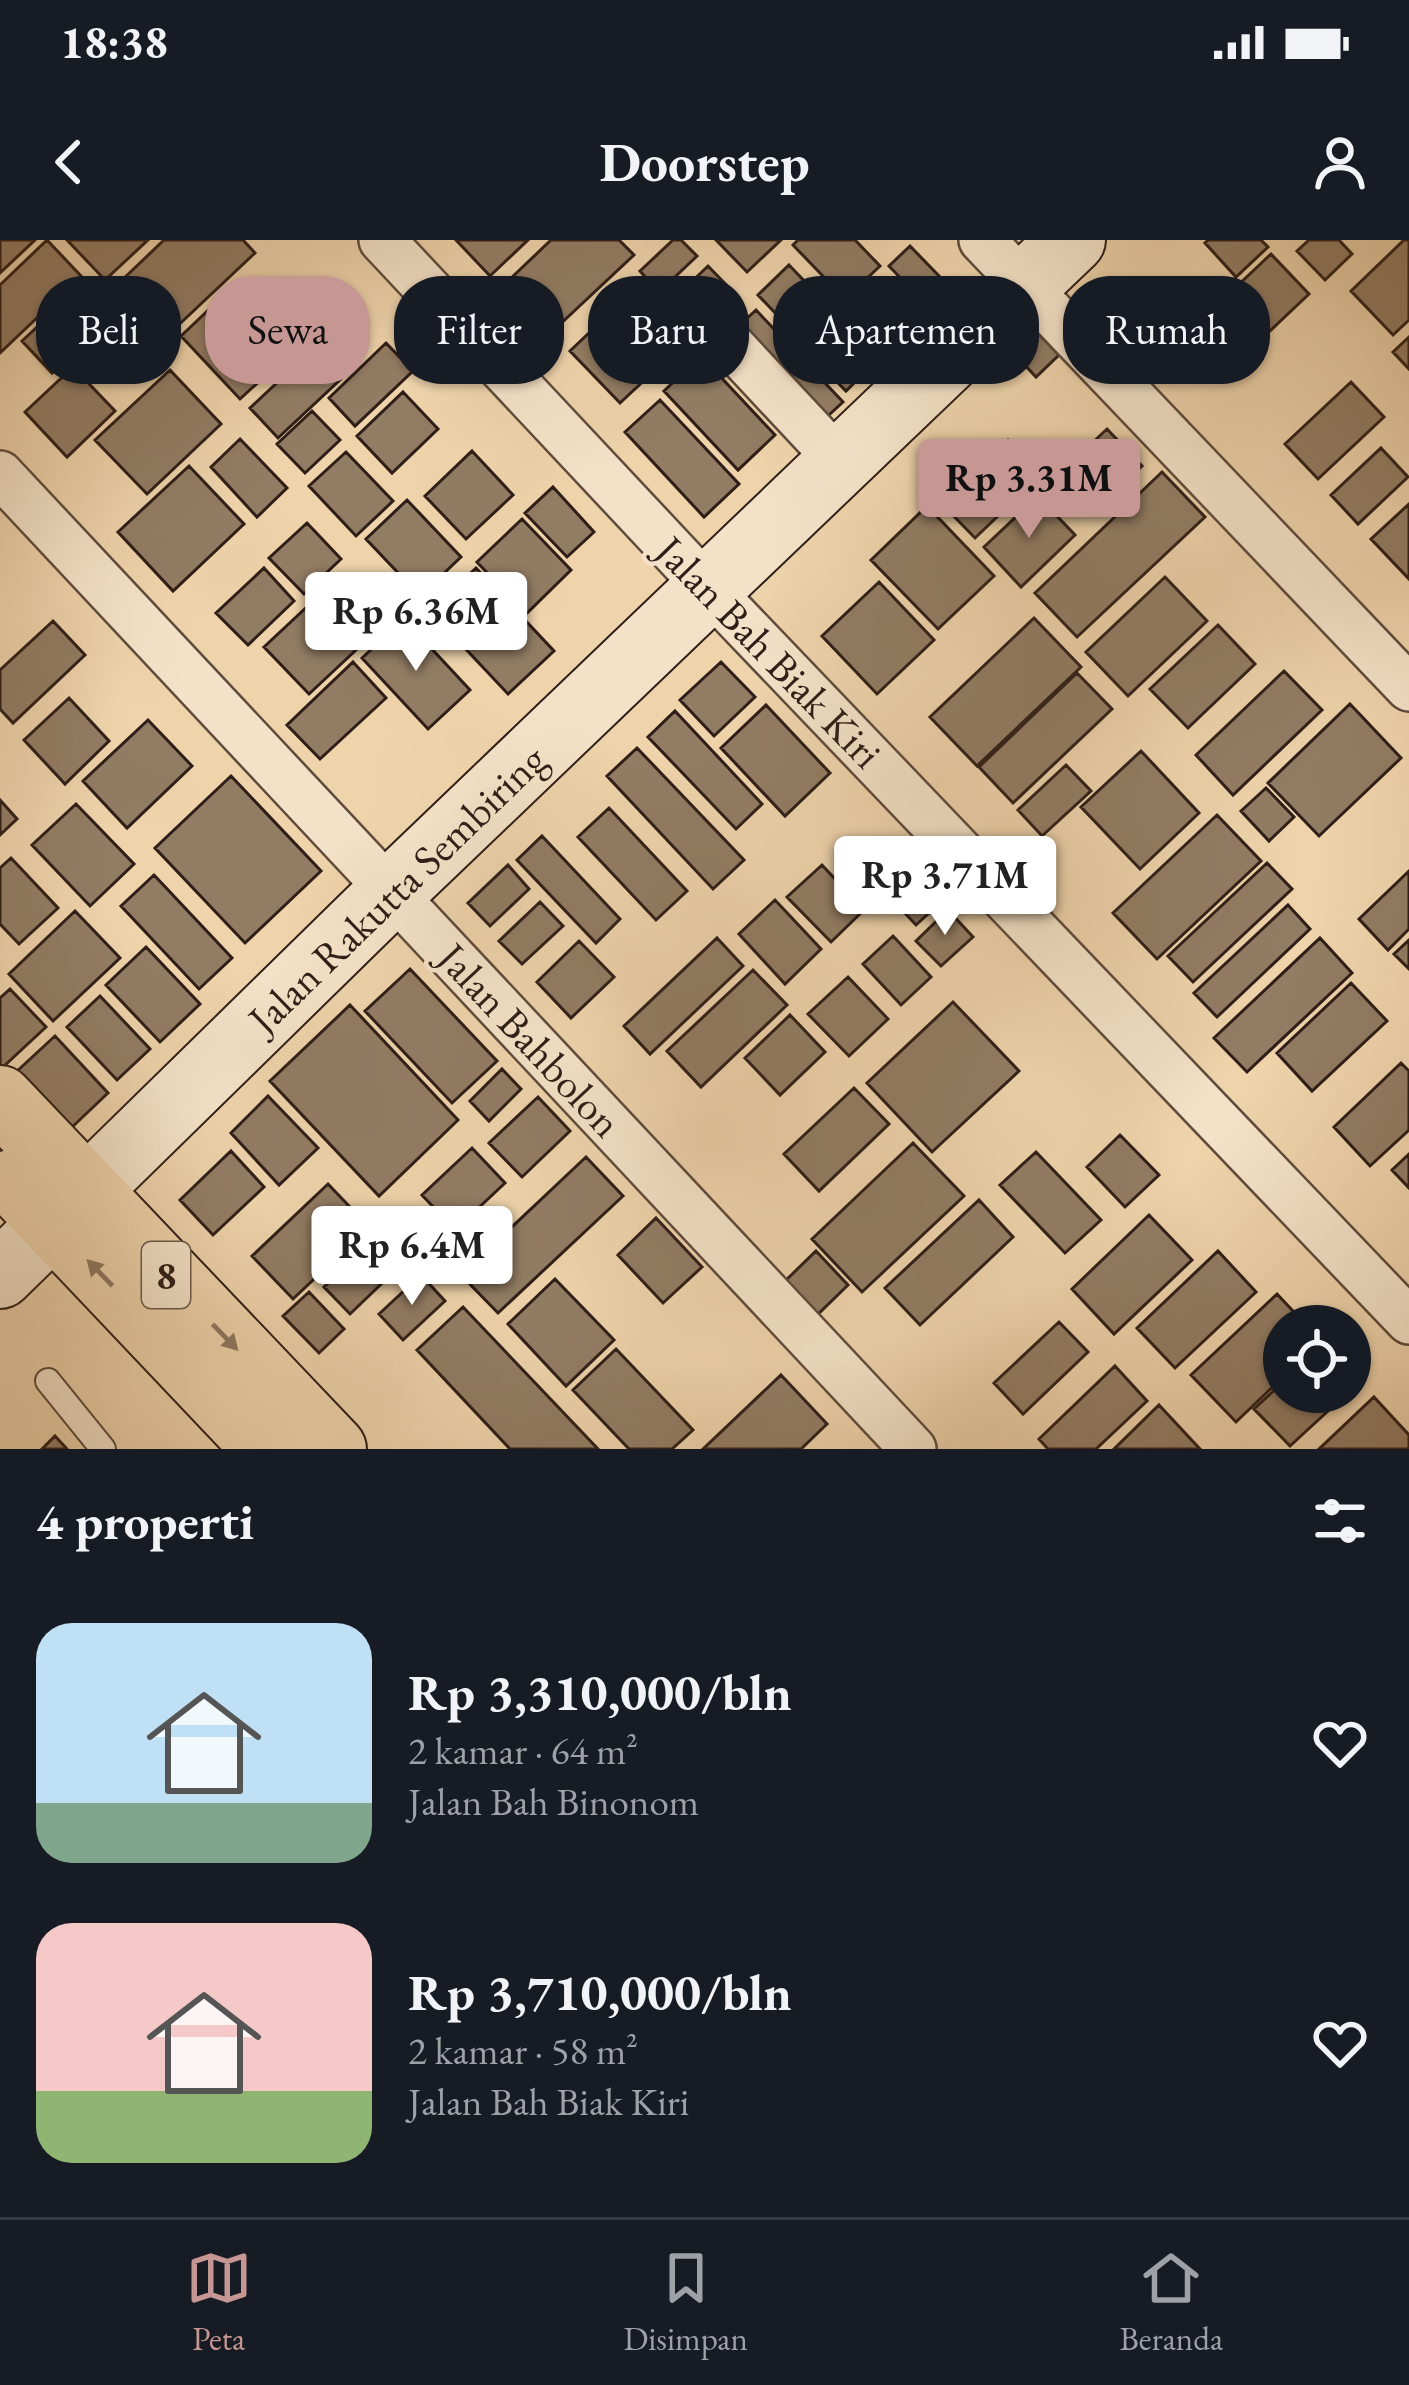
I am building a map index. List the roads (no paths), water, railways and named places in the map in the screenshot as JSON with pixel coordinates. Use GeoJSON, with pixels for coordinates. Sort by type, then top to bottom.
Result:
{"type":"FeatureCollection","features":[{"type":"Feature","properties":{"kind":"highway","name":"8"},"geometry":{"type":"LineString","coordinates":[[0,1100],[70,1209],[267,1449]]}},
{"type":"Feature","properties":{"kind":"highway","name":"8"},"geometry":{"type":"LineString","coordinates":[[0,1167],[70,1209],[333,1449]]}},
{"type":"Feature","properties":{"kind":"main road","name":"Jalan Rakutta Sembiring"},"geometry":{"type":"LineString","coordinates":[[0,1275],[391,892],[841,463],[1004,262],[1072,240]]}},
{"type":"Feature","properties":{"kind":"street","name":"Jalan Bah Biak Kiri"},"geometry":{"type":"LineString","coordinates":[[382,240],[709,590],[1409,1321]]}},
{"type":"Feature","properties":{"kind":"street"},"geometry":{"type":"LineString","coordinates":[[1004,262],[1409,688]]}},
{"type":"Feature","properties":{"kind":"street"},"geometry":{"type":"LineString","coordinates":[[749,364],[841,463]]}},
{"type":"Feature","properties":{"kind":"street","name":"Jalan Bahbolon"},"geometry":{"type":"LineString","coordinates":[[0,473],[913,1449]]}},
{"type":"Feature","properties":{"kind":"lane"},"geometry":{"type":"LineString","coordinates":[[48,1381],[103,1449]]}}]}
